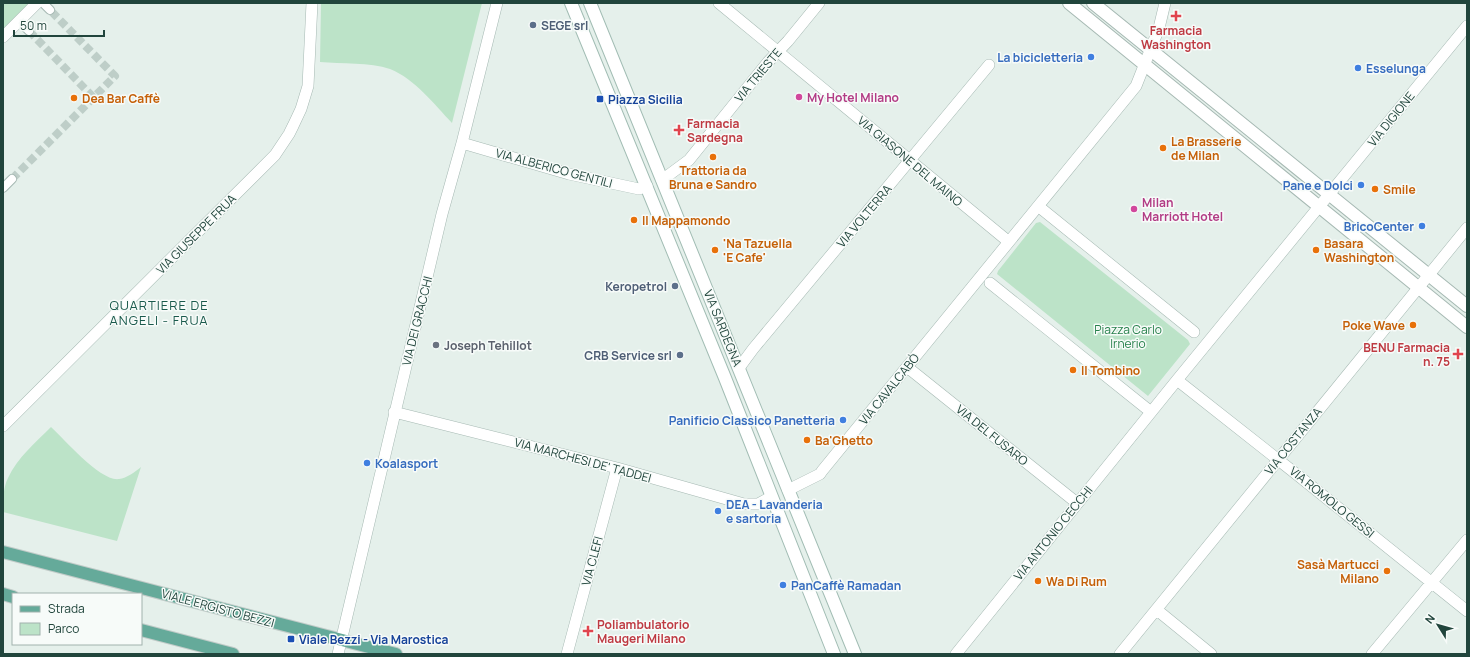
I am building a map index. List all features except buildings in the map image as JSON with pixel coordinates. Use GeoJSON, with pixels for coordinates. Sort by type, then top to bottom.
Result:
{"type":"FeatureCollection","features":[{"type":"Feature","properties":{"kind":"main road","name":"VIA SARDEGNA"},"geometry":{"type":"LineString","coordinates":[[571,3],[647,186],[834,654]]}},
{"type":"Feature","properties":{"kind":"main road","name":"VIA SARDEGNA"},"geometry":{"type":"LineString","coordinates":[[590,3],[855,654]]}},
{"type":"Feature","properties":{"kind":"main road"},"geometry":{"type":"LineString","coordinates":[[1069,3],[1467,327]]}},
{"type":"Feature","properties":{"kind":"main road"},"geometry":{"type":"LineString","coordinates":[[1093,3],[1467,306]]}},
{"type":"Feature","properties":{"kind":"main road"},"geometry":{"type":"LineString","coordinates":[[647,186],[662,180]]}},
{"type":"Feature","properties":{"kind":"main road"},"geometry":{"type":"LineString","coordinates":[[724,378],[739,368]]}},
{"type":"Feature","properties":{"kind":"main road"},"geometry":{"type":"LineString","coordinates":[[771,497],[788,490]]}},
{"type":"Feature","properties":{"kind":"main road","name":"VIALE ERGISTO BEZZI"},"geometry":{"type":"LineString","coordinates":[[3,552],[396,654]]}},
{"type":"Feature","properties":{"kind":"main road"},"geometry":{"type":"LineString","coordinates":[[142,630],[233,654]]}},
{"type":"Feature","properties":{"kind":"street"},"geometry":{"type":"LineString","coordinates":[[3,37],[37,3]]}},
{"type":"Feature","properties":{"kind":"street"},"geometry":{"type":"LineString","coordinates":[[43,3],[50,10]]}},
{"type":"Feature","properties":{"kind":"street","name":"VIA GIUSEPPE FRUA"},"geometry":{"type":"LineString","coordinates":[[3,426],[275,154],[291,130],[301,109],[308,86],[312,3]]}},
{"type":"Feature","properties":{"kind":"street","name":"VIA DEI GRACCHI"},"geometry":{"type":"LineString","coordinates":[[341,639],[442,214],[462,143],[496,3]]}},
{"type":"Feature","properties":{"kind":"street","name":"VIA GIASONE DEL MAINO"},"geometry":{"type":"LineString","coordinates":[[719,3],[1009,242]]}},
{"type":"Feature","properties":{"kind":"street","name":"VIA TRIESTE"},"geometry":{"type":"LineString","coordinates":[[662,180],[689,160],[777,51],[788,41],[819,3]]}},
{"type":"Feature","properties":{"kind":"street"},"geometry":{"type":"LineString","coordinates":[[1009,242],[1136,86],[1159,28],[1165,3]]}},
{"type":"Feature","properties":{"kind":"street"},"geometry":{"type":"LineString","coordinates":[[19,21],[29,31]]}},
{"type":"Feature","properties":{"kind":"street","name":"VIA DIGIONE"},"geometry":{"type":"LineString","coordinates":[[1319,207],[1467,26]]}},
{"type":"Feature","properties":{"kind":"street","name":"VIA VOLTERRA"},"geometry":{"type":"LineString","coordinates":[[739,368],[753,349],[989,65]]}},
{"type":"Feature","properties":{"kind":"street","name":"VIA ALBERICO GENTILI"},"geometry":{"type":"LineString","coordinates":[[462,143],[569,174],[639,189],[647,186]]}},
{"type":"Feature","properties":{"kind":"street"},"geometry":{"type":"LineString","coordinates":[[3,188],[12,179]]}},
{"type":"Feature","properties":{"kind":"street"},"geometry":{"type":"LineString","coordinates":[[1038,206],[1194,332]]}},
{"type":"Feature","properties":{"kind":"street"},"geometry":{"type":"LineString","coordinates":[[990,283],[1151,412],[1319,207]]}},
{"type":"Feature","properties":{"kind":"street","name":"VIA COSTANZA"},"geometry":{"type":"LineString","coordinates":[[1120,654],[1467,228]]}},
{"type":"Feature","properties":{"kind":"street","name":"VIA CAVALCABÒ"},"geometry":{"type":"LineString","coordinates":[[788,490],[820,474],[1009,242]]}},
{"type":"Feature","properties":{"kind":"street","name":"VIA DEL FUSARO"},"geometry":{"type":"LineString","coordinates":[[907,367],[1077,503]]}},
{"type":"Feature","properties":{"kind":"street","name":"VIA ROMOLO GESSI"},"geometry":{"type":"LineString","coordinates":[[1177,380],[1467,611]]}},
{"type":"Feature","properties":{"kind":"street","name":"VIA MARCHESI DE' TADDEI"},"geometry":{"type":"LineString","coordinates":[[394,412],[616,468],[750,505],[758,504],[771,497]]}},
{"type":"Feature","properties":{"kind":"street","name":"VIA ANTONIO CECCHI"},"geometry":{"type":"LineString","coordinates":[[956,654],[1151,412]]}},
{"type":"Feature","properties":{"kind":"street","name":"VIA CLEFI"},"geometry":{"type":"LineString","coordinates":[[567,654],[616,468]]}},
{"type":"Feature","properties":{"kind":"street"},"geometry":{"type":"LineString","coordinates":[[1372,654],[1467,540]]}},
{"type":"Feature","properties":{"kind":"street"},"geometry":{"type":"LineString","coordinates":[[1157,610],[1211,654]]}},
{"type":"Feature","properties":{"kind":"street"},"geometry":{"type":"LineString","coordinates":[[338,654],[341,639]]}},
{"type":"Feature","properties":{"kind":"green space"},"geometry":{"type":"Polygon","coordinates":[[[3,3],[32,3],[3,32],[3,3]]]}},
{"type":"Feature","properties":{"kind":"green space"},"geometry":{"type":"Polygon","coordinates":[[[321,3],[482,3],[452,123],[416,85],[399,73],[390,69],[365,64],[320,62],[321,3]]]}},
{"type":"Feature","properties":{"kind":"green space","name":"Piazza Carlo Irnerio"},"geometry":{"type":"Polygon","coordinates":[[[1040,222],[1188,340],[1190,344],[1148,396],[997,274],[1036,223],[1040,222]]]}},
{"type":"Feature","properties":{"kind":"green space"},"geometry":{"type":"Polygon","coordinates":[[[51,427],[83,459],[111,478],[119,479],[125,477],[134,473],[141,467],[117,541],[3,512],[4,490],[6,482],[12,471],[27,451],[51,427]]]}},
{"type":"Feature","properties":{"kind":"tunnel"},"geometry":{"type":"LineString","coordinates":[[12,179],[115,76],[50,10]]}},
{"type":"Feature","properties":{"kind":"tunnel"},"geometry":{"type":"LineString","coordinates":[[29,31],[94,98]]}},
{"type":"Feature","properties":{"kind":"place","name":"Farmacia Washington"},"geometry":{"type":"Point","coordinates":[1176,16]}},
{"type":"Feature","properties":{"kind":"place","name":"SEGE srl"},"geometry":{"type":"Point","coordinates":[533,25]}},
{"type":"Feature","properties":{"kind":"place","name":"La bicicletteria"},"geometry":{"type":"Point","coordinates":[1091,57]}},
{"type":"Feature","properties":{"kind":"place","name":"Esselunga"},"geometry":{"type":"Point","coordinates":[1358,68]}},
{"type":"Feature","properties":{"kind":"place","name":"My Hotel Milano"},"geometry":{"type":"Point","coordinates":[799,97]}},
{"type":"Feature","properties":{"kind":"place","name":"Dea Bar Caffè"},"geometry":{"type":"Point","coordinates":[74,98]}},
{"type":"Feature","properties":{"kind":"place","name":"Piazza Sicilia"},"geometry":{"type":"Point","coordinates":[600,99]}},
{"type":"Feature","properties":{"kind":"place","name":"Farmacia Sardegna"},"geometry":{"type":"Point","coordinates":[679,130]}},
{"type":"Feature","properties":{"kind":"place","name":"La Brasserie de Milan"},"geometry":{"type":"Point","coordinates":[1163,148]}},
{"type":"Feature","properties":{"kind":"place","name":"Trattoria da Bruna e Sandro"},"geometry":{"type":"Point","coordinates":[713,157]}},
{"type":"Feature","properties":{"kind":"place","name":"Pane e Dolci"},"geometry":{"type":"Point","coordinates":[1361,185]}},
{"type":"Feature","properties":{"kind":"place","name":"Smile"},"geometry":{"type":"Point","coordinates":[1375,189]}},
{"type":"Feature","properties":{"kind":"place","name":"Milan Marriott Hotel"},"geometry":{"type":"Point","coordinates":[1134,209]}},
{"type":"Feature","properties":{"kind":"place","name":"Il Mappamondo"},"geometry":{"type":"Point","coordinates":[634,220]}},
{"type":"Feature","properties":{"kind":"place","name":"BricoCenter"},"geometry":{"type":"Point","coordinates":[1422,226]}},
{"type":"Feature","properties":{"kind":"place","name":"'Na Tazuella 'E Cafe'"},"geometry":{"type":"Point","coordinates":[715,250]}},
{"type":"Feature","properties":{"kind":"place","name":"Basara Washington"},"geometry":{"type":"Point","coordinates":[1316,250]}},
{"type":"Feature","properties":{"kind":"place","name":"Keropetrol"},"geometry":{"type":"Point","coordinates":[675,286]}},
{"type":"Feature","properties":{"kind":"place","name":"Poke Wave"},"geometry":{"type":"Point","coordinates":[1413,325]}},
{"type":"Feature","properties":{"kind":"place","name":"Joseph Tehillot"},"geometry":{"type":"Point","coordinates":[436,345]}},
{"type":"Feature","properties":{"kind":"place","name":"BENU Farmacia n. 75"},"geometry":{"type":"Point","coordinates":[1458,354]}},
{"type":"Feature","properties":{"kind":"place","name":"CRB Service srl"},"geometry":{"type":"Point","coordinates":[680,355]}},
{"type":"Feature","properties":{"kind":"place","name":"Il Tombino"},"geometry":{"type":"Point","coordinates":[1073,370]}},
{"type":"Feature","properties":{"kind":"place","name":"Panificio Classico Panetteria"},"geometry":{"type":"Point","coordinates":[843,420]}},
{"type":"Feature","properties":{"kind":"place","name":"Ba'Ghetto"},"geometry":{"type":"Point","coordinates":[807,440]}},
{"type":"Feature","properties":{"kind":"place","name":"Koalasport"},"geometry":{"type":"Point","coordinates":[367,463]}},
{"type":"Feature","properties":{"kind":"place","name":"DEA - Lavanderia e sartoria"},"geometry":{"type":"Point","coordinates":[718,511]}},
{"type":"Feature","properties":{"kind":"place","name":"Sasà Martucci Milano"},"geometry":{"type":"Point","coordinates":[1387,571]}},
{"type":"Feature","properties":{"kind":"place","name":"Wa Di Rum"},"geometry":{"type":"Point","coordinates":[1038,581]}},
{"type":"Feature","properties":{"kind":"place","name":"PanCaffè Ramadan"},"geometry":{"type":"Point","coordinates":[783,585]}},
{"type":"Feature","properties":{"kind":"place","name":"Poliambulatorio Maugeri Milano"},"geometry":{"type":"Point","coordinates":[588,631]}},
{"type":"Feature","properties":{"kind":"place","name":"Viale Bezzi - Via Marostica"},"geometry":{"type":"Point","coordinates":[291,639]}},
{"type":"Feature","properties":{"kind":"district","name":"QUARTIERE DE ANGELI - FRUA"},"geometry":{"type":"Point","coordinates":[159,312]}}]}
